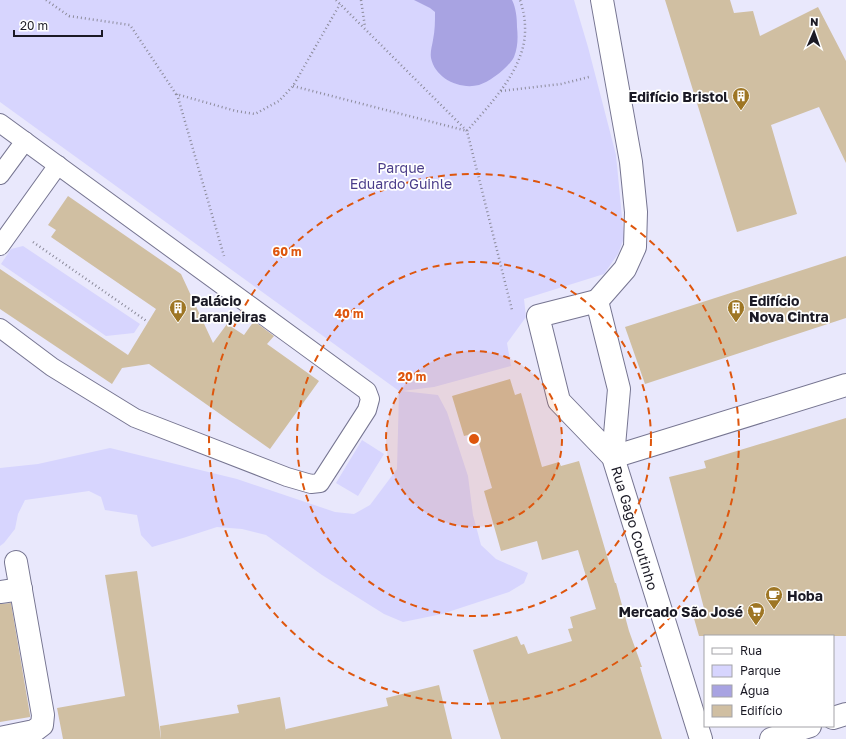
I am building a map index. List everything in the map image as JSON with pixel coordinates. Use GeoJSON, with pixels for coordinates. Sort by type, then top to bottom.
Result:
{"type":"FeatureCollection","features":[{"type":"Feature","properties":{"kind":"street"},"geometry":{"type":"LineString","coordinates":[[602,0],[631,162],[636,212],[635,247],[626,269],[597,301],[538,316],[559,401],[613,457]]}},
{"type":"Feature","properties":{"kind":"street"},"geometry":{"type":"LineString","coordinates":[[597,301],[619,389],[613,457]]}},
{"type":"Feature","properties":{"kind":"street","name":"Rua Gago Coutinho"},"geometry":{"type":"LineString","coordinates":[[701,739],[613,457],[846,385]]}},
{"type":"Feature","properties":{"kind":"street"},"geometry":{"type":"LineString","coordinates":[[0,738],[34,731],[42,725],[43,715],[16,562]]}},
{"type":"Feature","properties":{"kind":"street"},"geometry":{"type":"LineString","coordinates":[[0,592],[21,588]]}},
{"type":"Feature","properties":{"kind":"street"},"geometry":{"type":"LineString","coordinates":[[834,718],[846,714]]}},
{"type":"Feature","properties":{"kind":"street"},"geometry":{"type":"LineString","coordinates":[[771,739],[807,727]]}},
{"type":"Feature","properties":{"kind":"lane"},"geometry":{"type":"LineString","coordinates":[[0,123],[367,391],[370,399],[367,410],[320,483],[311,484],[287,477],[135,418],[52,367],[0,328]]}},
{"type":"Feature","properties":{"kind":"lane"},"geometry":{"type":"LineString","coordinates":[[0,175],[25,141]]}},
{"type":"Feature","properties":{"kind":"lane"},"geometry":{"type":"LineString","coordinates":[[0,246],[58,166]]}},
{"type":"Feature","properties":{"kind":"path"},"geometry":{"type":"LineString","coordinates":[[46,0],[70,16],[130,25],[176,94],[225,258]]}},
{"type":"Feature","properties":{"kind":"path"},"geometry":{"type":"LineString","coordinates":[[336,0],[365,27],[467,131],[512,313]]}},
{"type":"Feature","properties":{"kind":"path"},"geometry":{"type":"LineString","coordinates":[[361,0],[365,27]]}},
{"type":"Feature","properties":{"kind":"path"},"geometry":{"type":"LineString","coordinates":[[467,131],[501,91],[517,64],[522,50],[526,29],[520,0]]}},
{"type":"Feature","properties":{"kind":"path"},"geometry":{"type":"LineString","coordinates":[[176,94],[236,112],[255,114],[279,101],[293,86],[340,4]]}},
{"type":"Feature","properties":{"kind":"path"},"geometry":{"type":"LineString","coordinates":[[501,91],[561,84]]}},
{"type":"Feature","properties":{"kind":"path"},"geometry":{"type":"LineString","coordinates":[[293,86],[467,131]]}},
{"type":"Feature","properties":{"kind":"path"},"geometry":{"type":"LineString","coordinates":[[13,228],[148,322]]}},
{"type":"Feature","properties":{"kind":"green space","name":"Parque Eduardo Guinle"},"geometry":{"type":"Polygon","coordinates":[[[0,0],[574,0],[588,47],[616,155],[624,238],[618,254],[604,274],[524,299],[526,317],[507,343],[511,366],[434,387],[402,391],[438,395],[447,412],[468,476],[473,515],[481,545],[496,559],[528,573],[524,583],[509,592],[442,614],[403,622],[384,614],[322,575],[266,535],[242,529],[217,527],[152,547],[141,535],[137,515],[105,510],[101,497],[89,491],[25,500],[18,514],[15,529],[0,546],[0,468],[38,464],[110,448],[237,479],[335,512],[354,514],[370,505],[397,469],[399,391],[0,102],[0,0]]]}},
{"type":"Feature","properties":{"kind":"green space"},"geometry":{"type":"Polygon","coordinates":[[[23,246],[140,324],[134,333],[106,336],[1,264],[11,249],[23,246]]]}},
{"type":"Feature","properties":{"kind":"green space"},"geometry":{"type":"Polygon","coordinates":[[[362,440],[384,454],[358,496],[336,483],[362,440]]]}},
{"type":"Feature","properties":{"kind":"water"},"geometry":{"type":"Polygon","coordinates":[[[414,0],[512,0],[516,13],[518,34],[517,46],[512,61],[499,74],[479,85],[464,86],[449,81],[437,71],[431,58],[435,29],[435,12],[414,0]]]}},
{"type":"Feature","properties":{"kind":"building","name":"Edifício Bristol"},"geometry":{"type":"Polygon","coordinates":[[[665,0],[730,0],[734,13],[753,11],[760,36],[818,7],[846,61],[846,163],[819,107],[771,125],[797,214],[737,232],[665,0]]]}},
{"type":"Feature","properties":{"kind":"building","name":"Palácio Laranjeiras"},"geometry":{"type":"Polygon","coordinates":[[[68,196],[181,274],[213,343],[227,324],[244,335],[254,321],[274,336],[267,344],[319,381],[270,449],[149,364],[122,368],[112,384],[0,309],[0,269],[128,355],[156,309],[51,237],[56,230],[48,225],[68,196]]]}},
{"type":"Feature","properties":{"kind":"building","name":"Edifício Nova Cintra"},"geometry":{"type":"Polygon","coordinates":[[[846,256],[846,318],[645,384],[625,327],[846,256]]]}},
{"type":"Feature","properties":{"kind":"building"},"geometry":{"type":"Polygon","coordinates":[[[510,379],[515,395],[521,393],[542,467],[559,462],[561,466],[579,461],[629,631],[642,667],[640,667],[662,739],[501,739],[473,650],[517,636],[521,645],[524,644],[528,654],[572,641],[568,629],[573,628],[570,617],[596,609],[578,550],[542,560],[537,541],[501,551],[484,491],[492,488],[478,440],[474,441],[472,434],[464,436],[452,396],[510,379]]]}},
{"type":"Feature","properties":{"kind":"building"},"geometry":{"type":"Polygon","coordinates":[[[846,418],[846,636],[699,636],[693,615],[705,612],[669,477],[706,468],[704,461],[846,418]]]}},
{"type":"Feature","properties":{"kind":"building"},"geometry":{"type":"Polygon","coordinates":[[[137,571],[161,739],[63,739],[57,708],[125,696],[105,575],[137,571]]]}},
{"type":"Feature","properties":{"kind":"building"},"geometry":{"type":"Polygon","coordinates":[[[11,603],[30,717],[0,722],[0,604],[11,603]]]}},
{"type":"Feature","properties":{"kind":"building"},"geometry":{"type":"Polygon","coordinates":[[[439,685],[452,739],[161,739],[160,726],[239,713],[237,705],[280,697],[286,731],[286,729],[388,706],[386,698],[439,685]]]}},
{"type":"Feature","properties":{"kind":"place","name":"Edifício Bristol"},"geometry":{"type":"Point","coordinates":[741,111]}},
{"type":"Feature","properties":{"kind":"place","name":"Palácio Laranjeiras"},"geometry":{"type":"Point","coordinates":[178,323]}},
{"type":"Feature","properties":{"kind":"place","name":"Edifício Nova Cintra"},"geometry":{"type":"Point","coordinates":[736,323]}},
{"type":"Feature","properties":{"kind":"place","name":"Hoba"},"geometry":{"type":"Point","coordinates":[774,610]}},
{"type":"Feature","properties":{"kind":"place","name":"Mercado São José"},"geometry":{"type":"Point","coordinates":[756,626]}}]}
